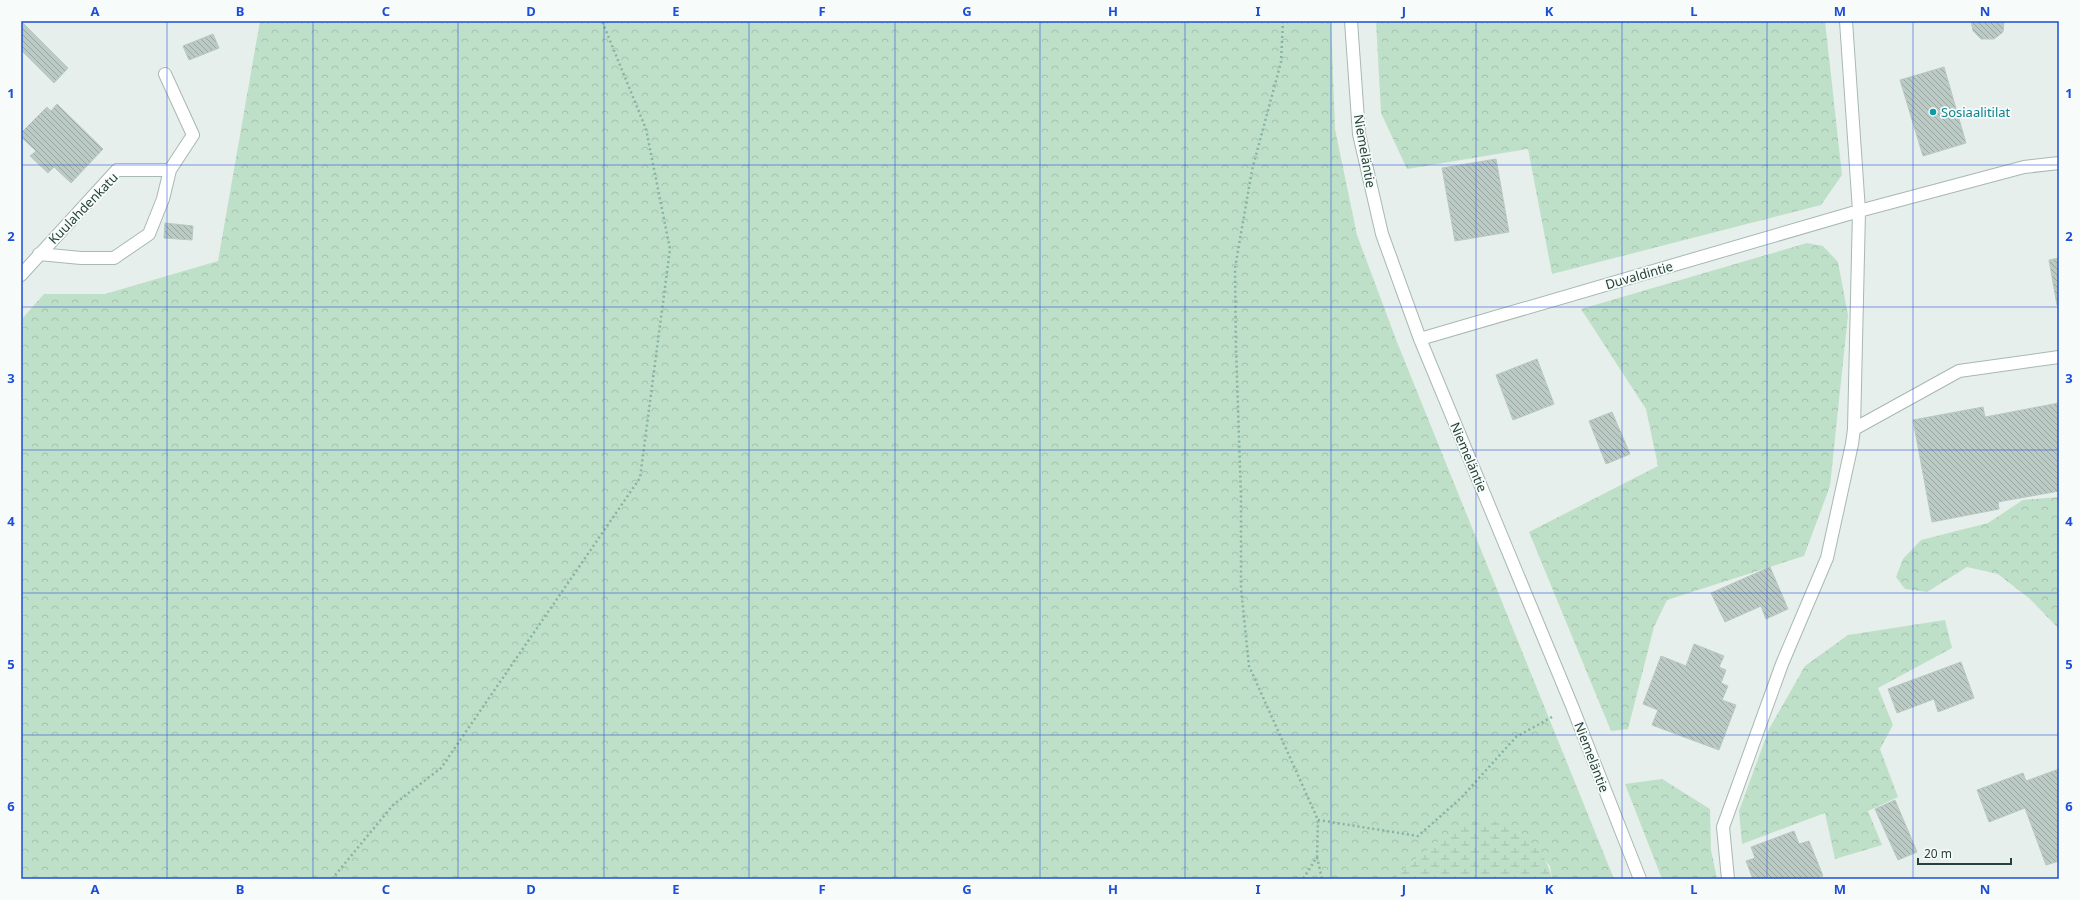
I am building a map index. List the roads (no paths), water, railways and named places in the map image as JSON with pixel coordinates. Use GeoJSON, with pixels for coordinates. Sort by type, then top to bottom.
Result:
{"type":"FeatureCollection","features":[{"type":"Feature","properties":{"kind":"street","name":"Niemeläntie"},"geometry":{"type":"LineString","coordinates":[[1351,21],[1359,134],[1382,234],[1420,339],[1572,706],[1640,879]]}},
{"type":"Feature","properties":{"kind":"street"},"geometry":{"type":"LineString","coordinates":[[1728,879],[1723,827],[1782,664],[1827,558],[1854,429],[1858,211],[1846,21]]}},
{"type":"Feature","properties":{"kind":"street"},"geometry":{"type":"LineString","coordinates":[[39,254],[81,258],[114,258],[149,234],[163,199],[170,170],[193,135],[165,74]]}},
{"type":"Feature","properties":{"kind":"street","name":"Duvaldintie"},"geometry":{"type":"LineString","coordinates":[[1420,339],[1858,211],[2024,167],[2059,164]]}},
{"type":"Feature","properties":{"kind":"street","name":"Kuulahdenkatu"},"geometry":{"type":"LineString","coordinates":[[21,275],[117,170],[170,170]]}},
{"type":"Feature","properties":{"kind":"street"},"geometry":{"type":"LineString","coordinates":[[1854,429],[1959,371],[2059,357]]}},
{"type":"Feature","properties":{"kind":"place","name":"Sosiaalitilat"},"geometry":{"type":"Point","coordinates":[1933,112]}}]}
